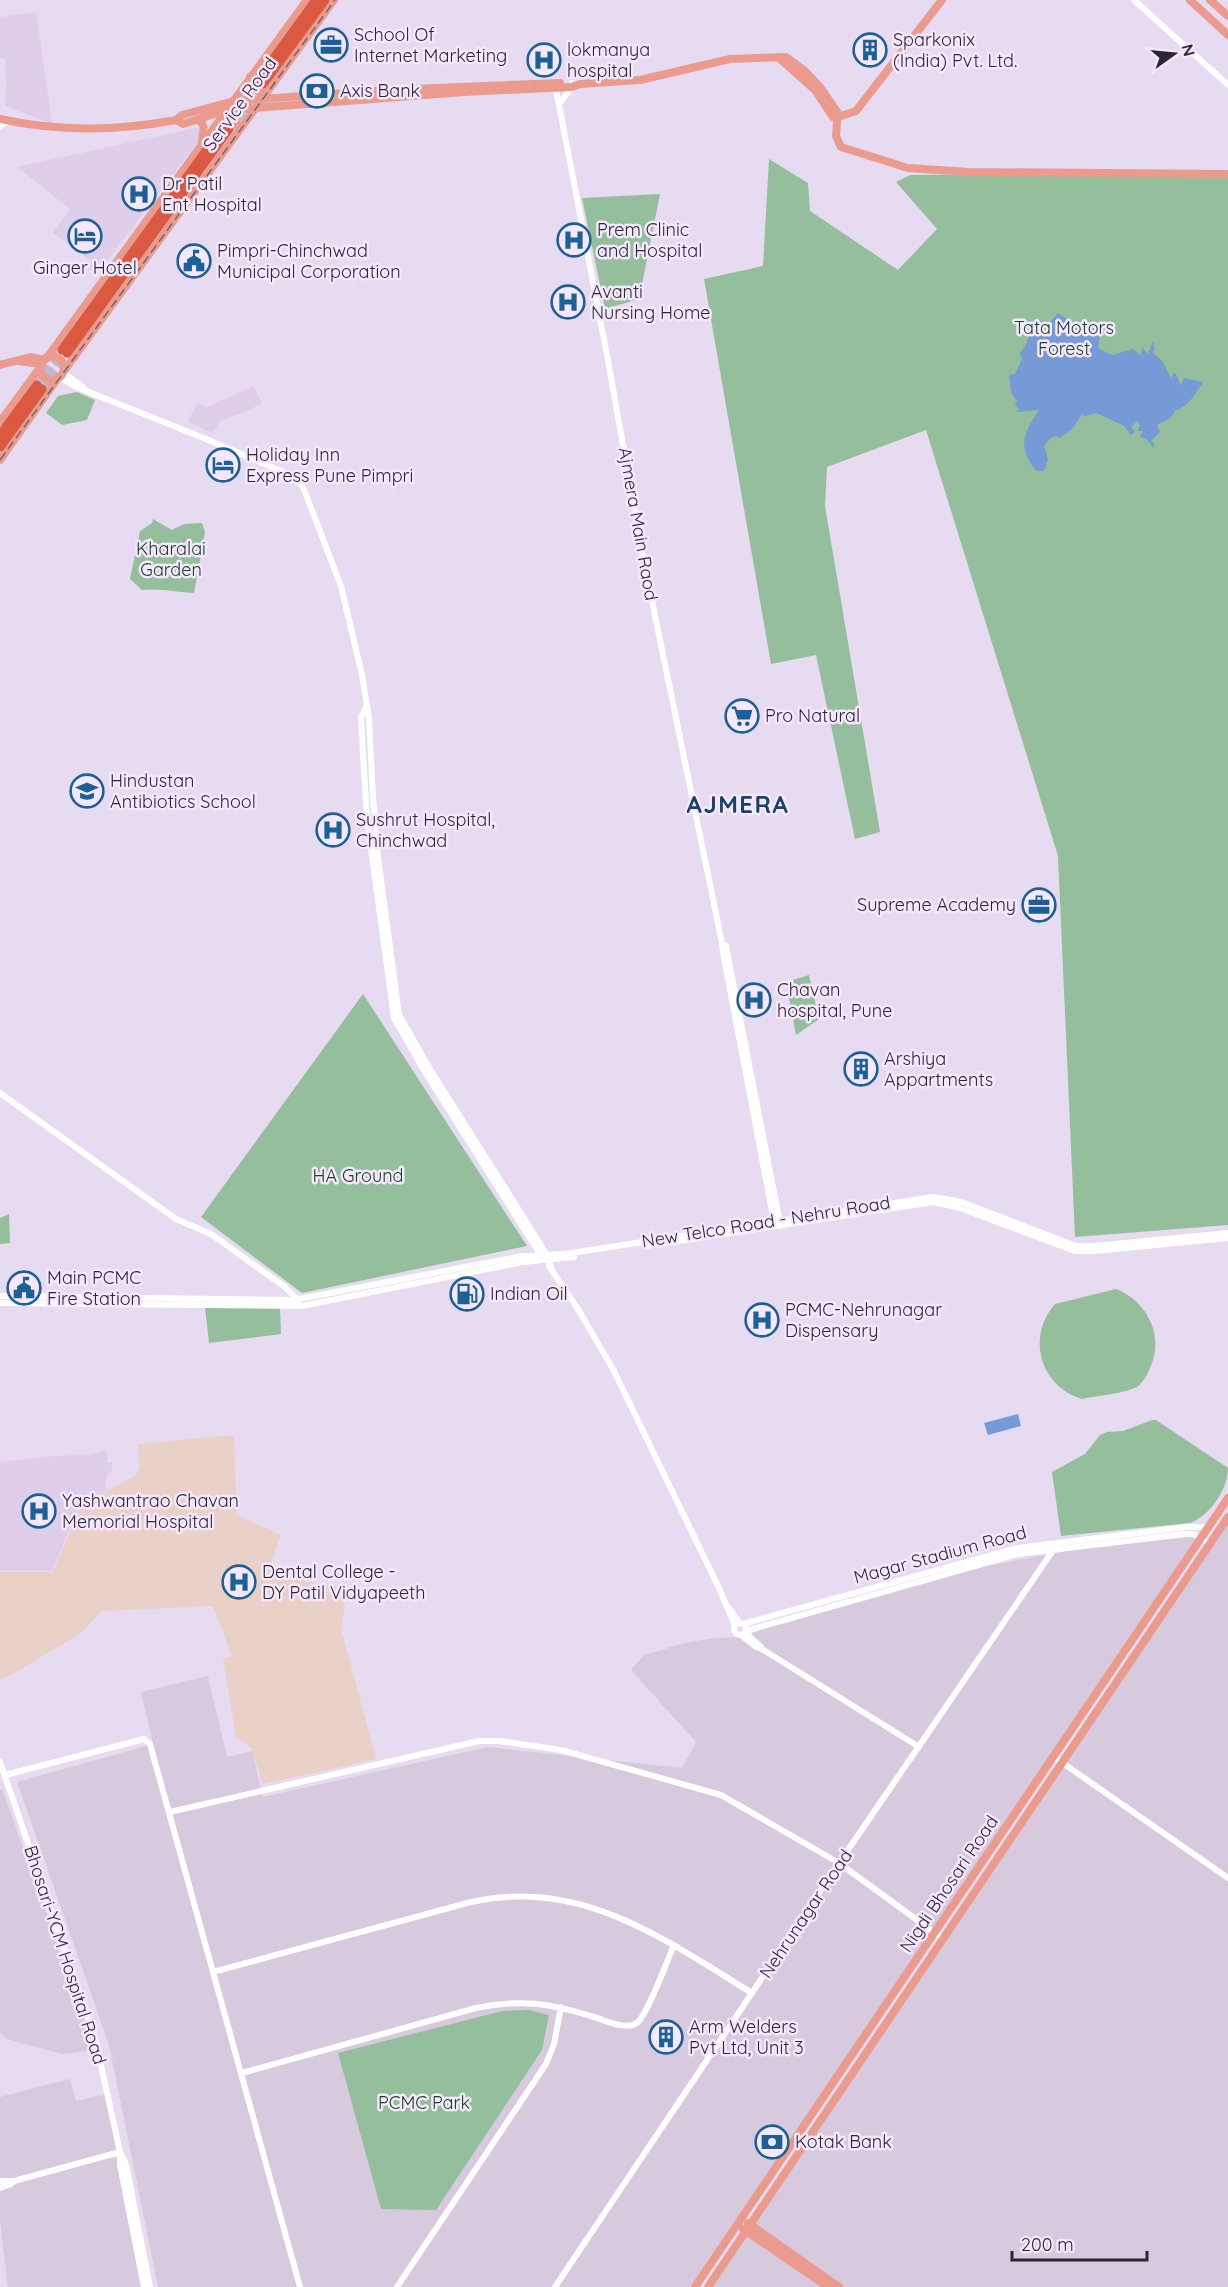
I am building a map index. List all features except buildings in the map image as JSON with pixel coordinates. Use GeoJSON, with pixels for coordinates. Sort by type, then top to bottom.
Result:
{"type":"FeatureCollection","features":[{"type":"Feature","properties":{"kind":"highway"},"geometry":{"type":"LineString","coordinates":[[260,83],[316,0]]}},
{"type":"Feature","properties":{"kind":"highway"},"geometry":{"type":"LineString","coordinates":[[260,83],[325,0]]}},
{"type":"Feature","properties":{"kind":"highway"},"geometry":{"type":"LineString","coordinates":[[65,352],[227,128]]}},
{"type":"Feature","properties":{"kind":"highway"},"geometry":{"type":"LineString","coordinates":[[0,435],[39,387],[0,447]]}},
{"type":"Feature","properties":{"kind":"main road","name":"Service Road"},"geometry":{"type":"LineString","coordinates":[[0,460],[260,101],[260,83],[307,0]]}},
{"type":"Feature","properties":{"kind":"main road","name":"Service Road"},"geometry":{"type":"LineString","coordinates":[[0,423],[234,101],[260,83],[334,0]]}},
{"type":"Feature","properties":{"kind":"main road"},"geometry":{"type":"LineString","coordinates":[[837,117],[856,111],[942,0]]}},
{"type":"Feature","properties":{"kind":"main road"},"geometry":{"type":"LineString","coordinates":[[1190,0],[1228,35]]}},
{"type":"Feature","properties":{"kind":"main road"},"geometry":{"type":"LineString","coordinates":[[1210,0],[1228,16]]}},
{"type":"Feature","properties":{"kind":"main road"},"geometry":{"type":"LineString","coordinates":[[176,120],[183,124],[226,112],[255,108],[633,81],[730,59],[778,57],[814,90],[837,117],[836,136],[841,147],[902,167],[980,170],[1228,172]]}},
{"type":"Feature","properties":{"kind":"main road"},"geometry":{"type":"LineString","coordinates":[[4,120],[61,128],[130,128],[176,120],[182,115],[234,101],[260,101],[388,90],[555,86]]}},
{"type":"Feature","properties":{"kind":"main road"},"geometry":{"type":"LineString","coordinates":[[226,112],[235,120],[240,129]]}},
{"type":"Feature","properties":{"kind":"main road"},"geometry":{"type":"LineString","coordinates":[[197,120],[204,124],[202,144]]}},
{"type":"Feature","properties":{"kind":"main road"},"geometry":{"type":"LineString","coordinates":[[0,365],[17,361],[43,362],[53,357],[59,359],[63,364],[61,375],[52,380],[46,378],[42,373],[43,362]]}},
{"type":"Feature","properties":{"kind":"main road","name":"Nigdi Bhosari Road"},"geometry":{"type":"LineString","coordinates":[[696,2287],[1228,1498]]}},
{"type":"Feature","properties":{"kind":"main road"},"geometry":{"type":"LineString","coordinates":[[1221,1509],[1228,1516]]}},
{"type":"Feature","properties":{"kind":"main road","name":"Nigdi Bhosari Road"},"geometry":{"type":"LineString","coordinates":[[708,2287],[1210,1544],[1224,1529],[1228,1516]]}},
{"type":"Feature","properties":{"kind":"main road","name":"Magar Stadium Road"},"geometry":{"type":"LineString","coordinates":[[1209,1527],[1224,1529]]}},
{"type":"Feature","properties":{"kind":"main road"},"geometry":{"type":"LineString","coordinates":[[740,2222],[828,2287]]}},
{"type":"Feature","properties":{"kind":"main road"},"geometry":{"type":"LineString","coordinates":[[748,2228],[839,2287]]}},
{"type":"Feature","properties":{"kind":"street"},"geometry":{"type":"LineString","coordinates":[[1134,0],[1228,85]]}},
{"type":"Feature","properties":{"kind":"street"},"geometry":{"type":"LineString","coordinates":[[560,103],[575,85]]}},
{"type":"Feature","properties":{"kind":"street","name":"Ajmera Main Raod"},"geometry":{"type":"LineString","coordinates":[[555,86],[608,355],[642,552],[722,943],[726,946],[735,989],[777,1223]]}},
{"type":"Feature","properties":{"kind":"street"},"geometry":{"type":"LineString","coordinates":[[0,126],[4,120]]}},
{"type":"Feature","properties":{"kind":"street"},"geometry":{"type":"LineString","coordinates":[[61,375],[74,386],[291,476],[300,483],[341,586],[362,675],[366,707],[362,718],[367,819],[394,1018],[425,1072],[547,1260],[613,1369],[728,1607],[729,1614],[756,1647],[762,1648],[919,1747]]}},
{"type":"Feature","properties":{"kind":"street"},"geometry":{"type":"LineString","coordinates":[[0,1094],[176,1219],[211,1234],[285,1287],[300,1303]]}},
{"type":"Feature","properties":{"kind":"street","name":"New Telco Road - Nehru Road"},"geometry":{"type":"LineString","coordinates":[[777,1223],[933,1197],[962,1202],[1076,1246],[1228,1233]]}},
{"type":"Feature","properties":{"kind":"street","name":"New Telco Road - Nehru Road"},"geometry":{"type":"LineString","coordinates":[[300,1303],[522,1256],[547,1260],[777,1223],[933,1202],[960,1208],[1075,1251],[1228,1238]]}},
{"type":"Feature","properties":{"kind":"street"},"geometry":{"type":"LineString","coordinates":[[0,1296],[300,1303]]}},
{"type":"Feature","properties":{"kind":"street"},"geometry":{"type":"LineString","coordinates":[[0,1303],[300,1303]]}},
{"type":"Feature","properties":{"kind":"street","name":"Magar Stadium Road"},"geometry":{"type":"LineString","coordinates":[[742,1629],[1010,1550],[1186,1527],[1209,1527]]}},
{"type":"Feature","properties":{"kind":"street","name":"Magar Stadium Road"},"geometry":{"type":"LineString","coordinates":[[742,1629],[1011,1556],[1184,1534],[1194,1534],[1210,1544]]}},
{"type":"Feature","properties":{"kind":"street","name":"Nehrunagar Road"},"geometry":{"type":"LineString","coordinates":[[555,2287],[839,1863],[1058,1543]]}},
{"type":"Feature","properties":{"kind":"street"},"geometry":{"type":"LineString","coordinates":[[5,1775],[144,1739],[149,1741],[300,2287]]}},
{"type":"Feature","properties":{"kind":"street"},"geometry":{"type":"LineString","coordinates":[[170,1812],[469,1743],[499,1741],[561,1750],[721,1795],[839,1863],[944,1939]]}},
{"type":"Feature","properties":{"kind":"street"},"geometry":{"type":"LineString","coordinates":[[1054,1757],[1228,1878]]}},
{"type":"Feature","properties":{"kind":"street","name":"Bhosari-YCM Hospital Road"},"geometry":{"type":"LineString","coordinates":[[0,1762],[95,2038],[120,2152]]}},
{"type":"Feature","properties":{"kind":"street"},"geometry":{"type":"LineString","coordinates":[[213,1972],[471,1902],[506,1896],[559,1898],[621,1917],[674,1945],[752,1993]]}},
{"type":"Feature","properties":{"kind":"street"},"geometry":{"type":"LineString","coordinates":[[242,2073],[476,2008],[516,2002],[561,2007],[620,2025],[634,2025],[638,2023],[645,2011],[674,1945]]}},
{"type":"Feature","properties":{"kind":"street"},"geometry":{"type":"LineString","coordinates":[[397,2287],[546,2064],[554,2044],[561,2007]]}},
{"type":"Feature","properties":{"kind":"street"},"geometry":{"type":"LineString","coordinates":[[0,2181],[14,2181],[120,2152]]}},
{"type":"Feature","properties":{"kind":"street"},"geometry":{"type":"LineString","coordinates":[[120,2152],[120,2165],[144,2287]]}},
{"type":"Feature","properties":{"kind":"street"},"geometry":{"type":"LineString","coordinates":[[120,2152],[126,2164],[150,2287]]}},
{"type":"Feature","properties":{"kind":"street"},"geometry":{"type":"LineString","coordinates":[[0,2188],[14,2181]]}},
{"type":"Feature","properties":{"kind":"shaded area"},"geometry":{"type":"Polygon","coordinates":[[[36,12],[52,122],[50,123],[5,106],[5,59],[0,59],[0,17],[36,12]]]}},
{"type":"Feature","properties":{"kind":"shaded area"},"geometry":{"type":"Polygon","coordinates":[[[200,127],[202,137],[96,275],[88,268],[92,262],[53,233],[70,209],[17,167],[200,127]]]}},
{"type":"Feature","properties":{"kind":"shaded area"},"geometry":{"type":"Polygon","coordinates":[[[254,386],[262,404],[219,422],[213,433],[188,422],[197,403],[207,407],[254,386]]]}},
{"type":"Feature","properties":{"kind":"shaded area"},"geometry":{"type":"Polygon","coordinates":[[[234,1435],[237,1515],[281,1535],[270,1566],[301,1581],[336,1586],[345,1607],[341,1628],[376,1759],[263,1784],[251,1748],[236,1737],[223,1659],[232,1656],[213,1606],[102,1611],[81,1633],[11,1675],[0,1679],[0,1572],[53,1572],[82,1504],[136,1475],[140,1467],[137,1444],[234,1435]]]}},
{"type":"Feature","properties":{"kind":"shaded area","name":"Yashwantrao Chavan Memorial Hospital"},"geometry":{"type":"Polygon","coordinates":[[[106,1450],[108,1463],[112,1463],[112,1471],[109,1472],[105,1483],[107,1490],[81,1503],[52,1571],[0,1571],[0,1462],[88,1455],[106,1450]]]}},
{"type":"Feature","properties":{"kind":"shaded area"},"geometry":{"type":"Polygon","coordinates":[[[1228,1519],[1228,2287],[712,2287],[1228,1519]]]}},
{"type":"Feature","properties":{"kind":"shaded area"},"geometry":{"type":"Polygon","coordinates":[[[1200,1536],[694,2287],[158,2287],[109,2045],[17,1782],[153,1744],[141,1692],[208,1676],[227,1757],[252,1751],[263,1797],[488,1747],[682,1768],[696,1742],[631,1670],[644,1655],[685,1643],[741,1637],[837,1603],[987,1566],[1072,1550],[1200,1536]]]}},
{"type":"Feature","properties":{"kind":"shaded area"},"geometry":{"type":"Polygon","coordinates":[[[2,1788],[95,2050],[62,2054],[6,2039],[0,2032],[0,1791],[2,1788]]]}},
{"type":"Feature","properties":{"kind":"shaded area"},"geometry":{"type":"Polygon","coordinates":[[[70,2079],[76,2101],[106,2094],[142,2287],[8,2287],[0,2221],[0,2097],[70,2079]]]}},
{"type":"Feature","properties":{"kind":"green space","name":"Tata Motors Forest"},"geometry":{"type":"Polygon","coordinates":[[[769,159],[808,183],[810,211],[898,270],[937,229],[896,182],[910,175],[1228,172],[1228,1225],[1075,1237],[1058,856],[926,430],[827,467],[825,506],[880,832],[855,839],[816,655],[771,664],[704,279],[763,266],[769,159]]]}},
{"type":"Feature","properties":{"kind":"green space"},"geometry":{"type":"Polygon","coordinates":[[[660,194],[639,299],[605,309],[582,198],[660,194]]]}},
{"type":"Feature","properties":{"kind":"green space"},"geometry":{"type":"Polygon","coordinates":[[[77,392],[95,400],[87,420],[62,425],[46,413],[58,396],[77,392]]]}},
{"type":"Feature","properties":{"kind":"green space","name":"Kharalai Garden"},"geometry":{"type":"Polygon","coordinates":[[[153,519],[172,530],[184,524],[202,523],[205,532],[194,593],[142,590],[130,579],[140,531],[152,523],[153,519]]]}},
{"type":"Feature","properties":{"kind":"green space"},"geometry":{"type":"Polygon","coordinates":[[[809,975],[819,1019],[796,1035],[786,982],[809,975]]]}},
{"type":"Feature","properties":{"kind":"green space","name":"HA Ground"},"geometry":{"type":"Polygon","coordinates":[[[363,994],[527,1246],[302,1293],[201,1217],[363,994]]]}},
{"type":"Feature","properties":{"kind":"green space"},"geometry":{"type":"Polygon","coordinates":[[[9,1214],[10,1243],[0,1244],[0,1218],[9,1214]]]}},
{"type":"Feature","properties":{"kind":"green space"},"geometry":{"type":"Polygon","coordinates":[[[1116,1289],[1136,1302],[1150,1321],[1154,1332],[1154,1356],[1146,1376],[1137,1387],[1119,1393],[1082,1399],[1068,1393],[1047,1372],[1042,1359],[1041,1331],[1046,1317],[1055,1304],[1116,1289]]]}},
{"type":"Feature","properties":{"kind":"green space"},"geometry":{"type":"Polygon","coordinates":[[[205,1307],[280,1308],[281,1334],[209,1343],[205,1307]]]}},
{"type":"Feature","properties":{"kind":"green space"},"geometry":{"type":"Polygon","coordinates":[[[1156,1420],[1228,1468],[1225,1484],[1211,1508],[1190,1523],[1061,1536],[1052,1472],[1085,1454],[1100,1435],[1123,1431],[1156,1420]]]}},
{"type":"Feature","properties":{"kind":"green space","name":"PCMC Park"},"geometry":{"type":"Polygon","coordinates":[[[529,2010],[549,2015],[542,2050],[436,2210],[381,2209],[338,2053],[502,2011],[529,2010]]]}},
{"type":"Feature","properties":{"kind":"water"},"geometry":{"type":"Polygon","coordinates":[[[1058,313],[1081,329],[1087,327],[1089,323],[1107,326],[1100,335],[1098,348],[1112,355],[1133,349],[1141,356],[1142,347],[1148,354],[1153,341],[1155,350],[1152,352],[1163,362],[1171,378],[1174,373],[1176,374],[1181,386],[1184,378],[1203,382],[1188,403],[1175,411],[1171,418],[1157,425],[1160,432],[1151,441],[1154,443],[1154,448],[1146,439],[1140,437],[1143,431],[1138,431],[1140,425],[1137,421],[1131,427],[1135,432],[1131,435],[1124,426],[1097,413],[1085,416],[1082,414],[1073,428],[1060,438],[1056,436],[1051,438],[1044,446],[1048,459],[1044,471],[1036,471],[1026,454],[1024,440],[1039,410],[1016,412],[1019,409],[1015,405],[1017,401],[1011,392],[1009,375],[1015,374],[1022,359],[1020,353],[1035,322],[1051,321],[1058,313]]]}},
{"type":"Feature","properties":{"kind":"water"},"geometry":{"type":"Polygon","coordinates":[[[1018,1414],[1021,1426],[988,1435],[984,1423],[1018,1414]]]}},
{"type":"Feature","properties":{"kind":"tunnel"},"geometry":{"type":"LineString","coordinates":[[224,126],[257,82]]}},
{"type":"Feature","properties":{"kind":"tunnel"},"geometry":{"type":"LineString","coordinates":[[229,129],[249,103]]}},
{"type":"Feature","properties":{"kind":"tunnel"},"geometry":{"type":"LineString","coordinates":[[37,385],[62,350]]}},
{"type":"Feature","properties":{"kind":"tunnel"},"geometry":{"type":"LineString","coordinates":[[42,389],[67,353]]}},
{"type":"Feature","properties":{"kind":"railway"},"geometry":{"type":"LineString","coordinates":[[0,460],[335,0]]}},
{"type":"Feature","properties":{"kind":"place","name":"School Of Internet Marketing"},"geometry":{"type":"Point","coordinates":[331,45]}},
{"type":"Feature","properties":{"kind":"place","name":"Sparkonix (India) Pvt. Ltd."},"geometry":{"type":"Point","coordinates":[870,50]}},
{"type":"Feature","properties":{"kind":"place","name":"lokmanya hospital"},"geometry":{"type":"Point","coordinates":[544,60]}},
{"type":"Feature","properties":{"kind":"place","name":"Axis Bank"},"geometry":{"type":"Point","coordinates":[317,91]}},
{"type":"Feature","properties":{"kind":"place","name":"Dr Patil Ent Hospital"},"geometry":{"type":"Point","coordinates":[139,194]}},
{"type":"Feature","properties":{"kind":"place","name":"Ginger Hotel"},"geometry":{"type":"Point","coordinates":[85,236]}},
{"type":"Feature","properties":{"kind":"place","name":"Prem Clinic and Hospital"},"geometry":{"type":"Point","coordinates":[574,240]}},
{"type":"Feature","properties":{"kind":"place","name":"Pimpri-Chinchwad Municipal Corporation"},"geometry":{"type":"Point","coordinates":[194,261]}},
{"type":"Feature","properties":{"kind":"place","name":"Avanti Nursing Home"},"geometry":{"type":"Point","coordinates":[568,302]}},
{"type":"Feature","properties":{"kind":"place","name":"Holiday Inn Express Pune Pimpri"},"geometry":{"type":"Point","coordinates":[223,465]}},
{"type":"Feature","properties":{"kind":"place","name":"Pro Natural"},"geometry":{"type":"Point","coordinates":[742,716]}},
{"type":"Feature","properties":{"kind":"place","name":"Hindustan Antibiotics School"},"geometry":{"type":"Point","coordinates":[87,791]}},
{"type":"Feature","properties":{"kind":"place","name":"Sushrut Hospital, Chinchwad"},"geometry":{"type":"Point","coordinates":[333,830]}},
{"type":"Feature","properties":{"kind":"place","name":"Supreme Academy"},"geometry":{"type":"Point","coordinates":[1039,905]}},
{"type":"Feature","properties":{"kind":"place","name":"Chavan hospital, Pune"},"geometry":{"type":"Point","coordinates":[754,1000]}},
{"type":"Feature","properties":{"kind":"place","name":"Arshiya Appartments"},"geometry":{"type":"Point","coordinates":[861,1069]}},
{"type":"Feature","properties":{"kind":"place","name":"Main PCMC Fire Station"},"geometry":{"type":"Point","coordinates":[24,1288]}},
{"type":"Feature","properties":{"kind":"place","name":"Indian Oil"},"geometry":{"type":"Point","coordinates":[467,1294]}},
{"type":"Feature","properties":{"kind":"place","name":"PCMC-Nehrunagar Dispensary"},"geometry":{"type":"Point","coordinates":[762,1320]}},
{"type":"Feature","properties":{"kind":"place","name":"Yashwantrao Chavan Memorial Hospital"},"geometry":{"type":"Point","coordinates":[39,1511]}},
{"type":"Feature","properties":{"kind":"place","name":"Dental College - DY Patil Vidyapeeth"},"geometry":{"type":"Point","coordinates":[239,1582]}},
{"type":"Feature","properties":{"kind":"place","name":"Arm Welders Pvt Ltd, Unit 3"},"geometry":{"type":"Point","coordinates":[666,2037]}},
{"type":"Feature","properties":{"kind":"place","name":"Kotak Bank"},"geometry":{"type":"Point","coordinates":[772,2142]}},
{"type":"Feature","properties":{"kind":"district","name":"AJMERA"},"geometry":{"type":"Point","coordinates":[738,805]}}]}
